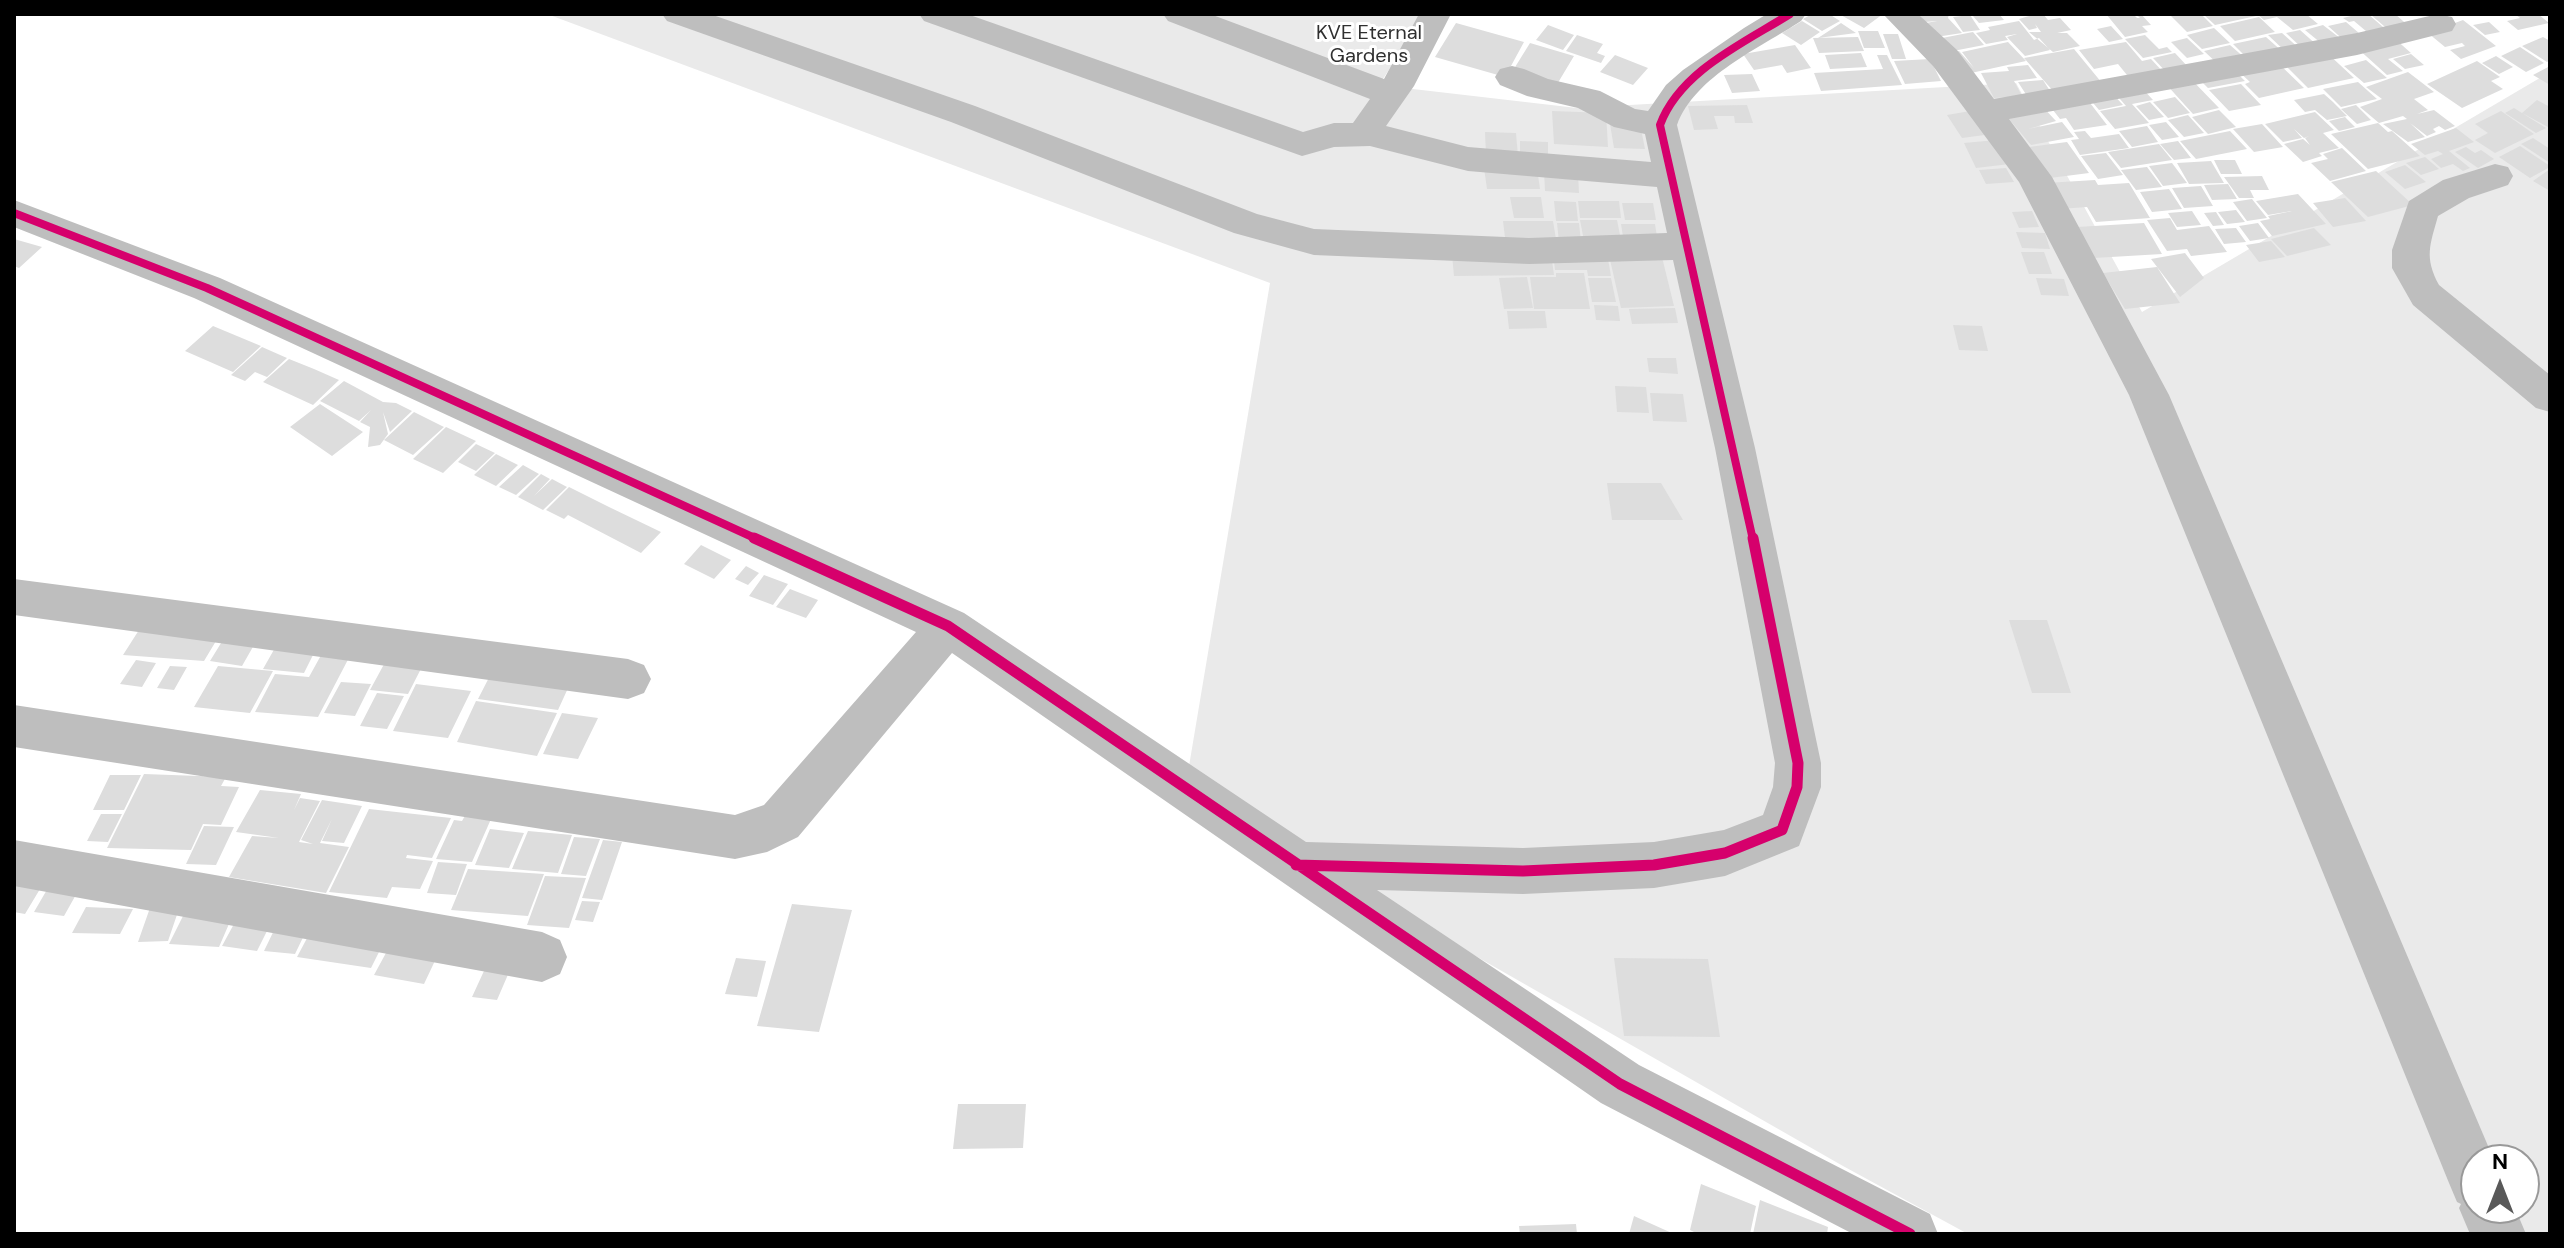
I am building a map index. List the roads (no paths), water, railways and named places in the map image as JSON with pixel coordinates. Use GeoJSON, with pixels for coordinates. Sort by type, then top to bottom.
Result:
{"type":"FeatureCollection","features":[{"type":"Feature","properties":{"kind":"street"},"geometry":{"type":"LineString","coordinates":[[935,14],[1302,144],[1334,135],[1370,134],[1468,159],[1671,176]]}},
{"type":"Feature","properties":{"kind":"street"},"geometry":{"type":"LineString","coordinates":[[1179,14],[1391,94]]}},
{"type":"Feature","properties":{"kind":"street"},"geometry":{"type":"LineString","coordinates":[[1370,134],[1368,126],[1391,94],[1435,14]]}},
{"type":"Feature","properties":{"kind":"street"},"geometry":{"type":"LineString","coordinates":[[1296,865],[1523,871],[1654,865],[1725,853],[1782,830],[1797,787],[1798,763],[1735,448],[1660,125],[1670,100],[1697,75],[1790,14]]}},
{"type":"Feature","properties":{"kind":"street"},"geometry":{"type":"LineString","coordinates":[[1899,14],[1945,58],[2034,177],[2149,395],[2460,1144]]}},
{"type":"Feature","properties":{"kind":"street"},"geometry":{"type":"LineString","coordinates":[[694,16],[963,114],[1247,224],[1314,242],[1529,251],[1687,246]]}},
{"type":"Feature","properties":{"kind":"street"},"geometry":{"type":"LineString","coordinates":[[1986,112],[2357,44],[2440,24]]}},
{"type":"Feature","properties":{"kind":"street"},"geometry":{"type":"LineString","coordinates":[[1512,77],[1539,88],[1588,99],[1626,119],[1660,125]]}},
{"type":"Feature","properties":{"kind":"street"},"geometry":{"type":"LineString","coordinates":[[2495,176],[2456,189],[2422,210],[2410,250],[2411,268],[2426,295],[2550,397]]}},
{"type":"Feature","properties":{"kind":"street"},"geometry":{"type":"LineString","coordinates":[[14,213],[207,288],[948,626],[1620,1084],[1910,1234]]}},
{"type":"Feature","properties":{"kind":"street"},"geometry":{"type":"LineString","coordinates":[[14,597],[628,679]]}},
{"type":"Feature","properties":{"kind":"street"},"geometry":{"type":"LineString","coordinates":[[14,726],[735,837],[749,836],[781,821],[948,626]]}},
{"type":"Feature","properties":{"kind":"street"},"geometry":{"type":"LineString","coordinates":[[14,863],[542,957]]}},
{"type":"Feature","properties":{"kind":"park label","name":"KVE Eternal Gardens"},"geometry":{"type":"Point","coordinates":[1369,46]}}]}
